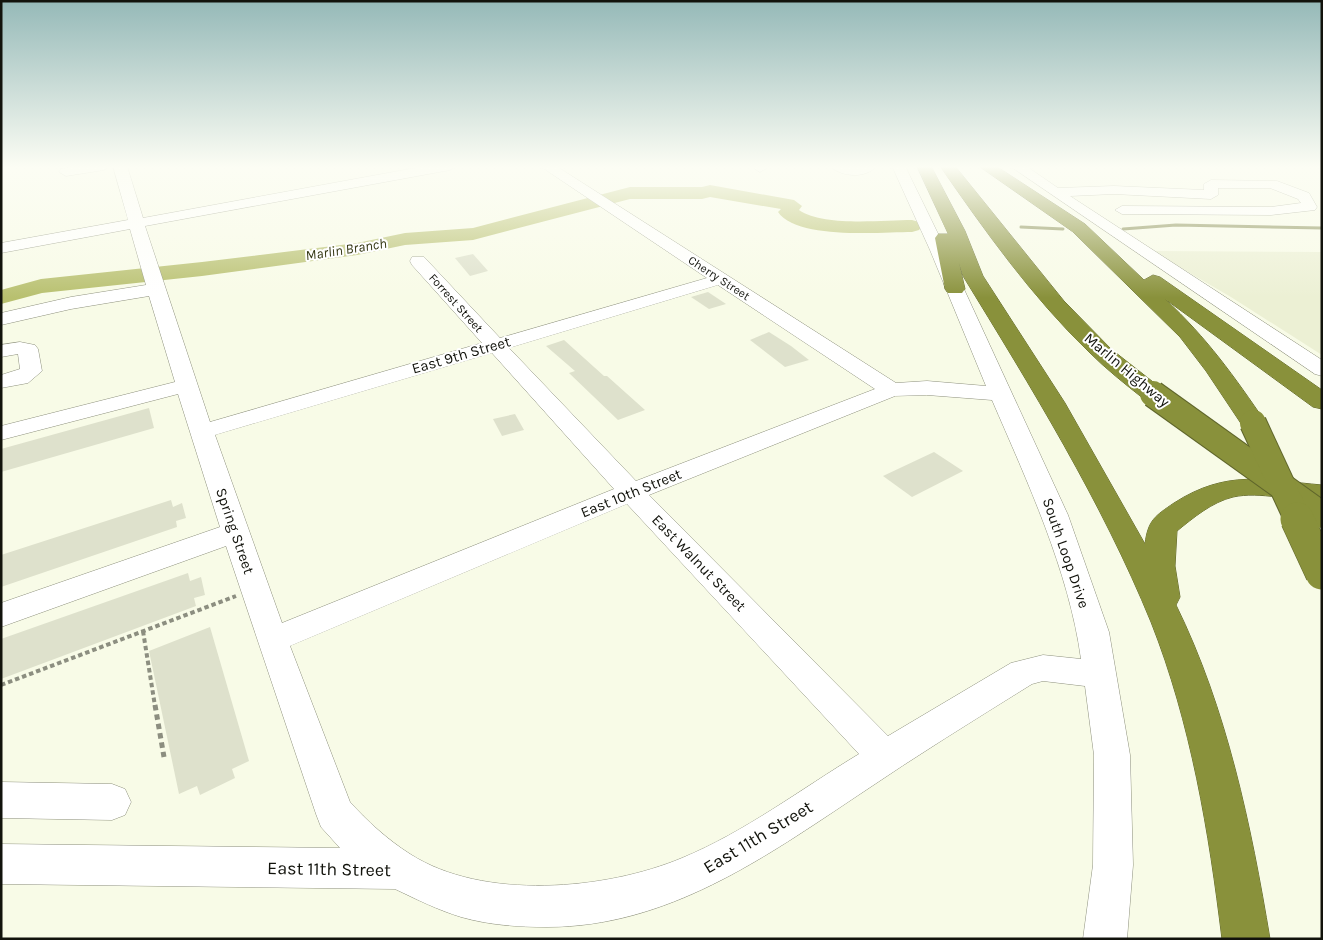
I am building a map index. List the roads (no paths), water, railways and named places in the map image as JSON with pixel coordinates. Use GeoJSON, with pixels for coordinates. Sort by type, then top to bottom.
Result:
{"type":"FeatureCollection","features":[{"type":"Feature","properties":{"kind":"highway"},"geometry":{"type":"LineString","coordinates":[[941,210],[955,289]]}},
{"type":"Feature","properties":{"kind":"highway"},"geometry":{"type":"LineString","coordinates":[[948,210],[973,276],[1053,403],[1139,560],[1168,623],[1195,698],[1219,786],[1235,863],[1246,939]]}},
{"type":"Feature","properties":{"kind":"highway","name":"Marlin Highway"},"geometry":{"type":"LineString","coordinates":[[970,210],[1097,348],[1153,394],[1322,515]]}},
{"type":"Feature","properties":{"kind":"highway"},"geometry":{"type":"LineString","coordinates":[[1050,210],[1079,228],[1322,402]]}},
{"type":"Feature","properties":{"kind":"highway"},"geometry":{"type":"LineString","coordinates":[[1079,228],[1188,332],[1216,368],[1253,423],[1322,573]]}},
{"type":"Feature","properties":{"kind":"highway"},"geometry":{"type":"LineString","coordinates":[[1168,623],[1159,566],[1162,527],[1185,508],[1211,496],[1243,487],[1322,494]]}},
{"type":"Feature","properties":{"kind":"street","name":"Spring Street"},"geometry":{"type":"LineString","coordinates":[[132,210],[201,432],[272,640],[335,814],[357,838],[396,869]]}},
{"type":"Feature","properties":{"kind":"street"},"geometry":{"type":"LineString","coordinates":[[1,248],[214,210]]}},
{"type":"Feature","properties":{"kind":"street","name":"Cherry Street"},"geometry":{"type":"LineString","coordinates":[[613,210],[892,390]]}},
{"type":"Feature","properties":{"kind":"street","name":"South Loop Drive"},"geometry":{"type":"LineString","coordinates":[[918,210],[1055,515],[1093,632],[1112,755],[1113,865],[1105,939]]}},
{"type":"Feature","properties":{"kind":"street"},"geometry":{"type":"LineString","coordinates":[[1084,210],[1322,370]]}},
{"type":"Feature","properties":{"kind":"street"},"geometry":{"type":"LineString","coordinates":[[1122,210],[1286,210]]}},
{"type":"Feature","properties":{"kind":"street","name":"Forrest Street"},"geometry":{"type":"LineString","coordinates":[[418,261],[495,345]]}},
{"type":"Feature","properties":{"kind":"street"},"geometry":{"type":"LineString","coordinates":[[1,318],[71,303],[153,277]]}},
{"type":"Feature","properties":{"kind":"street","name":"East 9th Street"},"geometry":{"type":"LineString","coordinates":[[201,432],[721,279]]}},
{"type":"Feature","properties":{"kind":"street","name":"East Walnut Street"},"geometry":{"type":"LineString","coordinates":[[495,345],[632,492],[885,757]]}},
{"type":"Feature","properties":{"kind":"street"},"geometry":{"type":"LineString","coordinates":[[1,351],[20,348],[28,350],[31,371],[20,378],[1,382]]}},
{"type":"Feature","properties":{"kind":"street"},"geometry":{"type":"LineString","coordinates":[[1,433],[187,385]]}},
{"type":"Feature","properties":{"kind":"street","name":"East 10th Street"},"geometry":{"type":"LineString","coordinates":[[272,640],[632,492],[892,390],[927,388],[1000,394]]}},
{"type":"Feature","properties":{"kind":"street"},"geometry":{"type":"LineString","coordinates":[[1,615],[235,532]]}},
{"type":"Feature","properties":{"kind":"street","name":"East 11th Street"},"geometry":{"type":"LineString","coordinates":[[1,864],[396,869],[453,893],[506,904],[555,908],[605,903],[660,890],[710,868],[749,846],[885,757],[1023,673],[1044,668],[1098,674]]}},
{"type":"Feature","properties":{"kind":"street"},"geometry":{"type":"LineString","coordinates":[[1,800],[112,802]]}},
{"type":"Feature","properties":{"kind":"waterway","name":"Marlin Branch"},"geometry":{"type":"LineString","coordinates":[[1,297],[41,286],[202,269],[357,249],[405,239],[473,234],[565,210]]}},
{"type":"Feature","properties":{"kind":"waterway","name":"Marlin Branch"},"geometry":{"type":"LineString","coordinates":[[789,210],[788,212],[797,218],[828,225],[912,226]]}},
{"type":"Feature","properties":{"kind":"waterway","name":"Marlin Branch"},"geometry":{"type":"LineString","coordinates":[[1123,229],[1176,225],[1322,228]]}},
{"type":"Feature","properties":{"kind":"waterway","name":"Marlin Branch"},"geometry":{"type":"LineString","coordinates":[[1021,227],[1063,229]]}}]}
